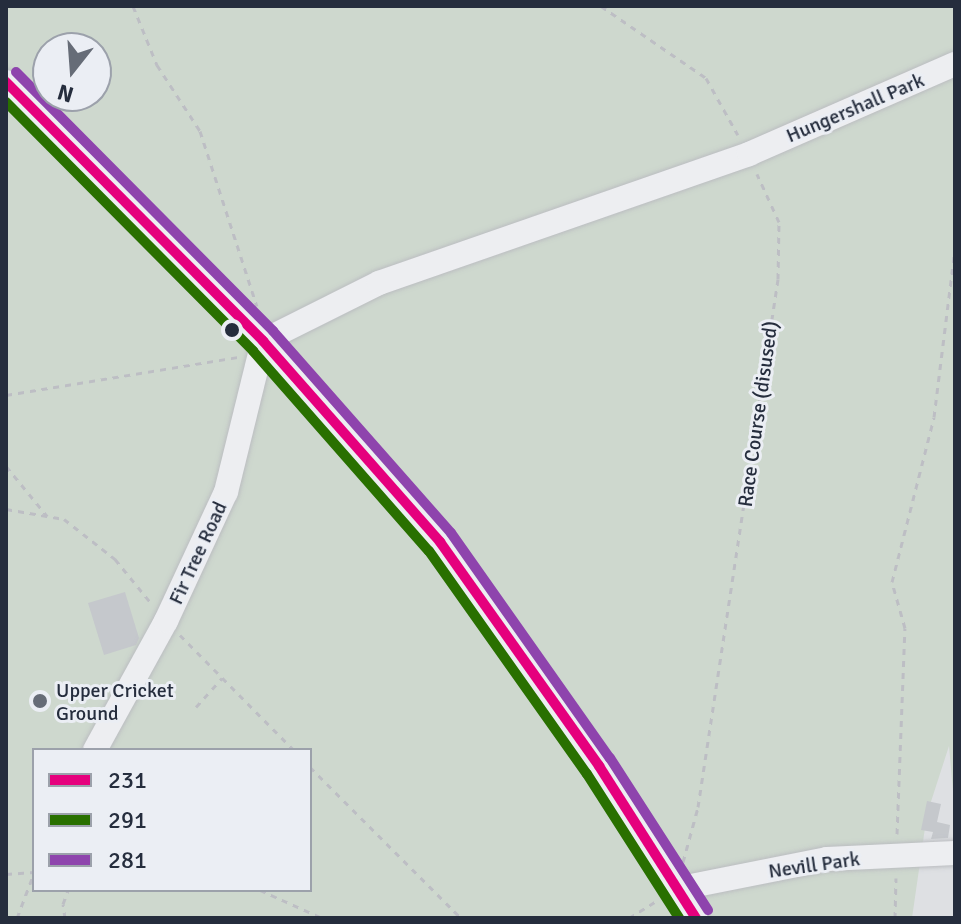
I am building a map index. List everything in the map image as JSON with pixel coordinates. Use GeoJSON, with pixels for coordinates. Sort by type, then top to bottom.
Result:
{"type":"FeatureCollection","features":[{"type":"Feature","properties":{"kind":"street","name":"Hungershall Park"},"geometry":{"type":"LineString","coordinates":[[263,341],[379,283],[749,154],[955,64]]}},
{"type":"Feature","properties":{"kind":"street"},"geometry":{"type":"LineString","coordinates":[[6,82],[263,341],[440,542],[599,766],[696,918]]}},
{"type":"Feature","properties":{"kind":"street","name":"Fir Tree Road"},"geometry":{"type":"LineString","coordinates":[[96,748],[166,621],[226,492],[263,341]]}},
{"type":"Feature","properties":{"kind":"street","name":"Nevill Park"},"geometry":{"type":"LineString","coordinates":[[676,889],[827,859],[955,853]]}},
{"type":"Feature","properties":{"kind":"path"},"geometry":{"type":"LineString","coordinates":[[6,395],[238,357],[263,341],[238,236],[200,131],[157,65],[133,6]]}},
{"type":"Feature","properties":{"kind":"path","name":"Race Course (disused)"},"geometry":{"type":"LineString","coordinates":[[601,6],[706,78],[749,154],[779,222],[778,279],[698,807],[676,889]]}},
{"type":"Feature","properties":{"kind":"path"},"geometry":{"type":"LineString","coordinates":[[895,918],[905,643],[892,582],[934,417],[955,248]]}},
{"type":"Feature","properties":{"kind":"path"},"geometry":{"type":"LineString","coordinates":[[6,466],[47,516]]}},
{"type":"Feature","properties":{"kind":"path"},"geometry":{"type":"LineString","coordinates":[[6,509],[64,519],[115,559],[166,621],[292,748]]}},
{"type":"Feature","properties":{"kind":"path"},"geometry":{"type":"LineString","coordinates":[[196,707],[222,678]]}},
{"type":"Feature","properties":{"kind":"path"},"geometry":{"type":"LineString","coordinates":[[312,769],[461,918]]}},
{"type":"Feature","properties":{"kind":"path"},"geometry":{"type":"LineString","coordinates":[[6,874],[32,873]]}},
{"type":"Feature","properties":{"kind":"path"},"geometry":{"type":"LineString","coordinates":[[17,918],[32,878]]}},
{"type":"Feature","properties":{"kind":"path"},"geometry":{"type":"LineString","coordinates":[[629,918],[676,889]]}},
{"type":"Feature","properties":{"kind":"path"},"geometry":{"type":"LineString","coordinates":[[65,918],[63,904],[67,892]]}},
{"type":"Feature","properties":{"kind":"path"},"geometry":{"type":"LineString","coordinates":[[264,892],[322,918]]}},
{"type":"Feature","properties":{"kind":"shaded area"},"geometry":{"type":"Polygon","coordinates":[[[6,6],[955,6],[955,814],[949,746],[927,814],[912,918],[6,918],[6,6]]]}},
{"type":"Feature","properties":{"kind":"building"},"geometry":{"type":"Polygon","coordinates":[[[125,592],[139,638],[136,645],[104,655],[88,603],[125,592]]]}},
{"type":"Feature","properties":{"kind":"building"},"geometry":{"type":"Polygon","coordinates":[[[927,801],[941,804],[937,822],[950,825],[948,838],[931,839],[933,832],[921,830],[927,801]]]}},
{"type":"Feature","properties":{"kind":"transit line","name":"281"},"geometry":{"type":"LineString","coordinates":[[16,72],[273,331],[451,533],[610,758],[708,910]]}},
{"type":"Feature","properties":{"kind":"transit line","name":"231"},"geometry":{"type":"LineString","coordinates":[[6,82],[263,341],[440,542],[599,766],[696,918]]}},
{"type":"Feature","properties":{"kind":"transit line","name":"291"},"geometry":{"type":"LineString","coordinates":[[6,102],[253,351],[429,551],[587,774],[679,918]]}},
{"type":"Feature","properties":{"kind":"place","name":"Upper Cricket Ground"},"geometry":{"type":"Point","coordinates":[40,701]}}]}
